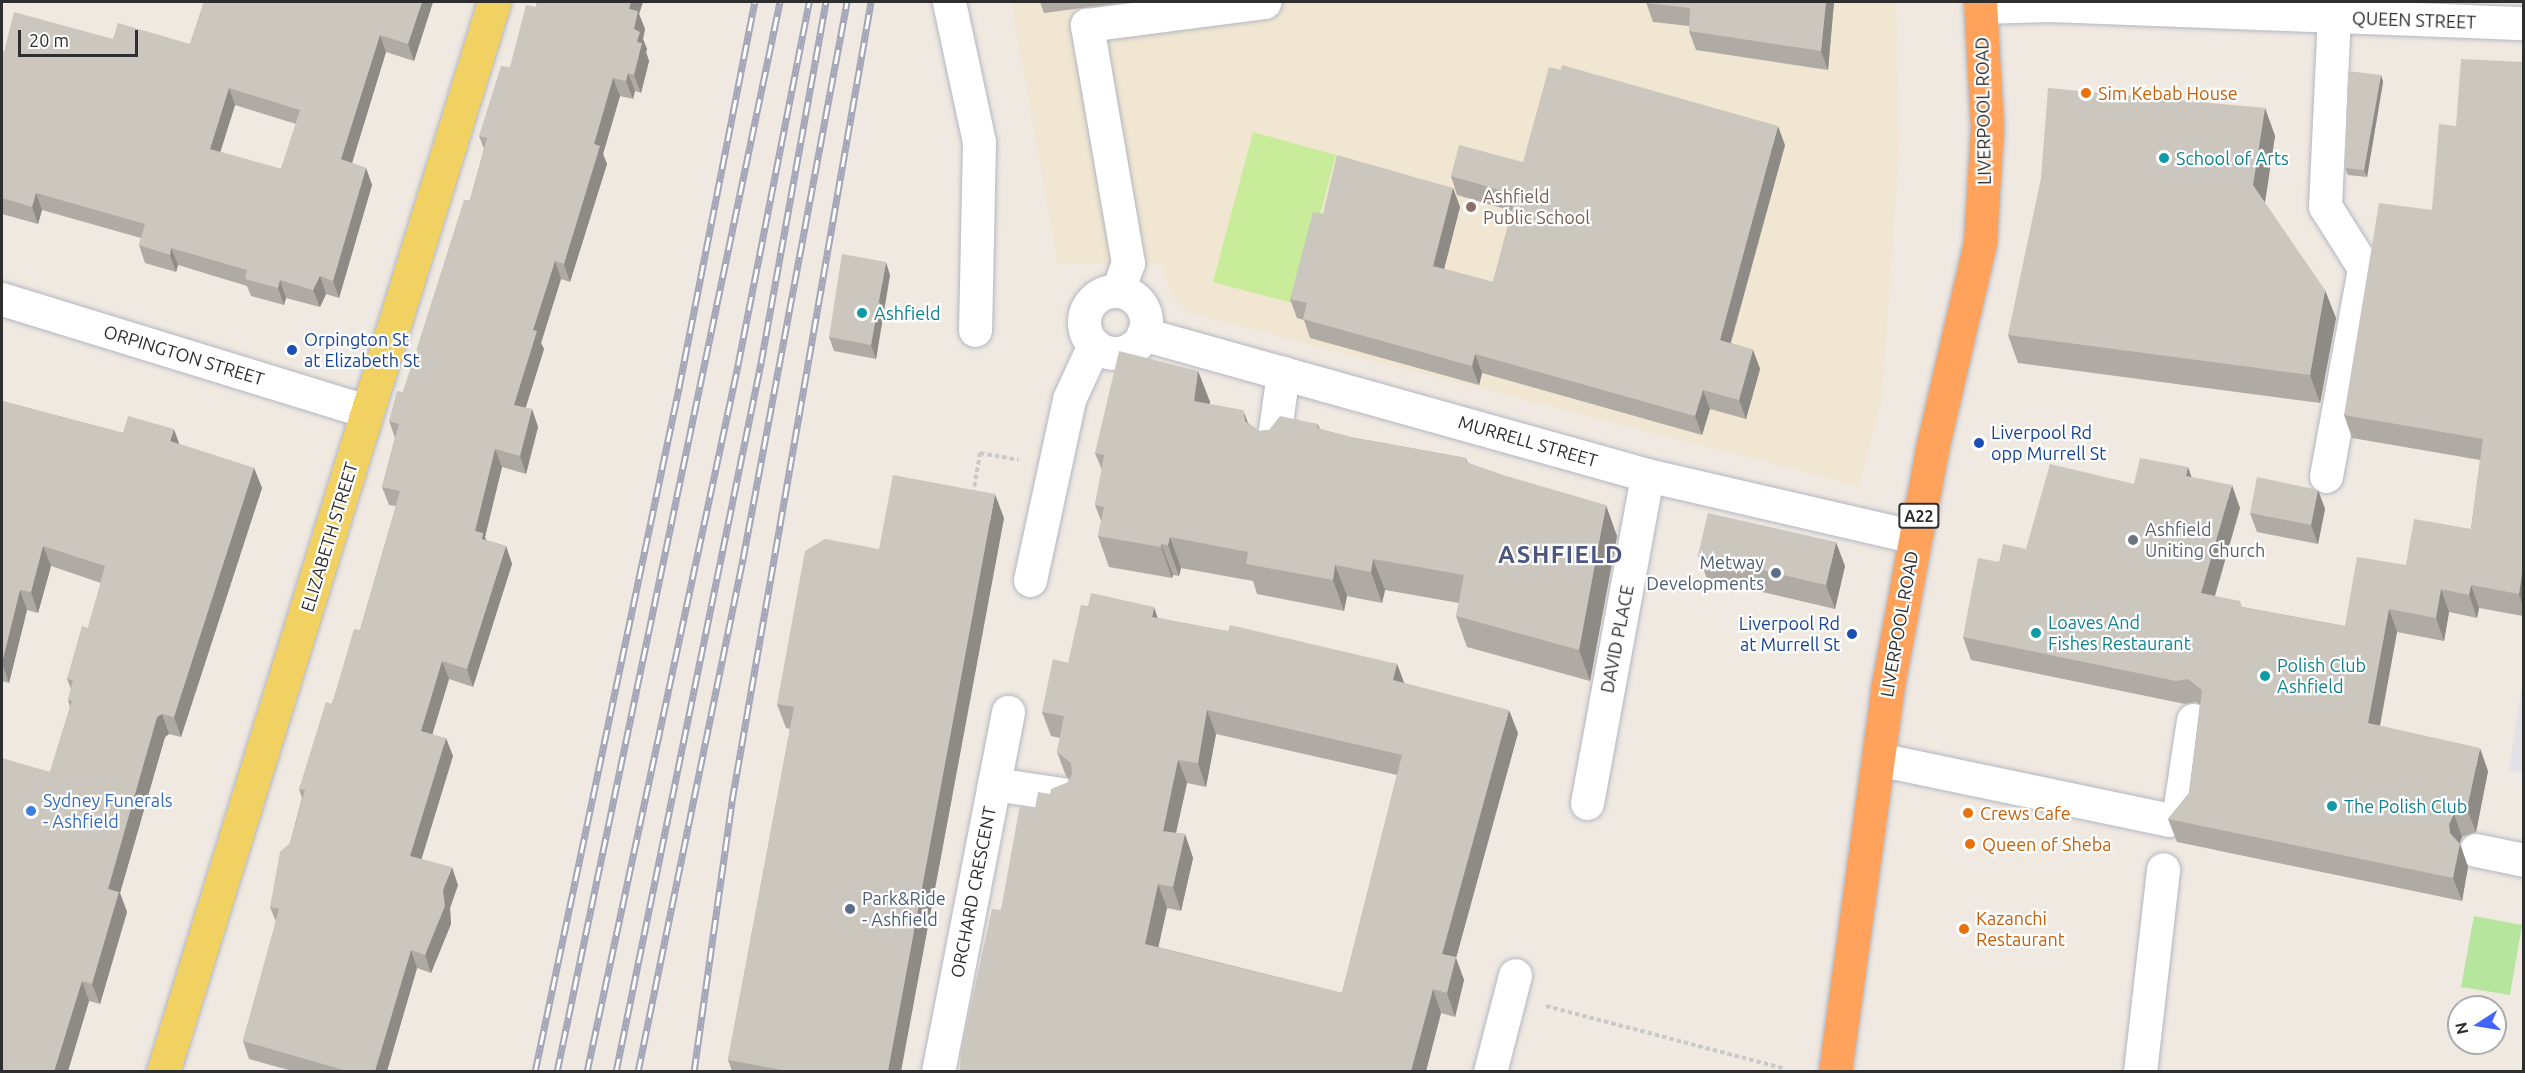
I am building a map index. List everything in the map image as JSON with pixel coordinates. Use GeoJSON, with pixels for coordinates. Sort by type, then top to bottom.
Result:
{"type":"FeatureCollection","features":[{"type":"Feature","properties":{"kind":"highway","name":"LIVERPOOL ROAD"},"geometry":{"type":"LineString","coordinates":[[1836,1071],[1878,759],[1915,537],[1980,242],[1987,127],[1980,4]]}},
{"type":"Feature","properties":{"kind":"main road","name":"ELIZABETH STREET"},"geometry":{"type":"LineString","coordinates":[[163,1071],[494,2]]}},
{"type":"Feature","properties":{"kind":"street"},"geometry":{"type":"LineString","coordinates":[[949,2],[979,142],[975,330]]}},
{"type":"Feature","properties":{"kind":"street"},"geometry":{"type":"LineString","coordinates":[[1118,290],[1128,263],[1087,25],[1265,2]]}},
{"type":"Feature","properties":{"kind":"street","name":"QUEEN STREET"},"geometry":{"type":"LineString","coordinates":[[1980,4],[2348,12],[2523,23]]}},
{"type":"Feature","properties":{"kind":"street"},"geometry":{"type":"LineString","coordinates":[[2326,476],[2364,268],[2325,206],[2348,12]]}},
{"type":"Feature","properties":{"kind":"street"},"geometry":{"type":"LineString","coordinates":[[1118,290],[1136,298],[1142,306],[1146,324],[1138,342],[1122,352],[1112,353],[1095,345],[1084,328],[1086,309],[1099,294],[1118,290]]}},
{"type":"Feature","properties":{"kind":"street","name":"ORPINGTON STREET"},"geometry":{"type":"LineString","coordinates":[[2,299],[367,411]]}},
{"type":"Feature","properties":{"kind":"street","name":"MURRELL STREET"},"geometry":{"type":"LineString","coordinates":[[1143,334],[1647,475],[1915,537]]}},
{"type":"Feature","properties":{"kind":"street"},"geometry":{"type":"LineString","coordinates":[[1030,580],[1068,399],[1095,345]]}},
{"type":"Feature","properties":{"kind":"street"},"geometry":{"type":"LineString","coordinates":[[1273,444],[1284,373]]}},
{"type":"Feature","properties":{"kind":"street","name":"DAVID PLACE"},"geometry":{"type":"LineString","coordinates":[[1587,803],[1647,475]]}},
{"type":"Feature","properties":{"kind":"street","name":"ORCHARD CRESCENT"},"geometry":{"type":"LineString","coordinates":[[938,1071],[1008,712]]}},
{"type":"Feature","properties":{"kind":"street"},"geometry":{"type":"LineString","coordinates":[[1878,759],[2169,820],[2179,813],[2193,720]]}},
{"type":"Feature","properties":{"kind":"street"},"geometry":{"type":"LineString","coordinates":[[994,784],[1062,794]]}},
{"type":"Feature","properties":{"kind":"street"},"geometry":{"type":"LineString","coordinates":[[2476,850],[2523,860]]}},
{"type":"Feature","properties":{"kind":"street"},"geometry":{"type":"LineString","coordinates":[[2140,1071],[2163,869]]}},
{"type":"Feature","properties":{"kind":"street"},"geometry":{"type":"LineString","coordinates":[[1490,1071],[1515,975]]}},
{"type":"Feature","properties":{"kind":"path"},"geometry":{"type":"LineString","coordinates":[[972,500],[980,453]]}},
{"type":"Feature","properties":{"kind":"path"},"geometry":{"type":"LineString","coordinates":[[1541,1005],[1784,1068]]}},
{"type":"Feature","properties":{"kind":"shaded area","name":"Ashfield Public School"},"geometry":{"type":"Polygon","coordinates":[[[1011,2],[1896,2],[1899,151],[1882,398],[1859,486],[1189,313],[1170,292],[1162,264],[1058,264],[1011,2]]]}},
{"type":"Feature","properties":{"kind":"shaded area"},"geometry":{"type":"Polygon","coordinates":[[[2523,680],[2523,773],[2509,770],[2523,680]]]}},
{"type":"Feature","properties":{"kind":"green space"},"geometry":{"type":"Polygon","coordinates":[[[1253,132],[1336,155],[1296,304],[1213,282],[1253,132]]]}},
{"type":"Feature","properties":{"kind":"green space"},"geometry":{"type":"Polygon","coordinates":[[[2474,916],[2522,925],[2510,995],[2461,987],[2474,916]]]}},
{"type":"Feature","properties":{"kind":"building"},"geometry":{"type":"Polygon","coordinates":[[[204,2],[422,2],[408,44],[380,35],[341,159],[366,168],[333,281],[320,276],[313,290],[280,280],[278,288],[245,279],[247,270],[171,248],[170,255],[139,245],[145,224],[36,193],[32,207],[2,198],[2,51],[4,52],[14,12],[113,39],[118,23],[190,44],[204,2]],[[229,88],[210,149],[281,169],[300,110],[229,88]]]}},
{"type":"Feature","properties":{"kind":"building"},"geometry":{"type":"Polygon","coordinates":[[[537,2],[631,2],[629,9],[638,11],[634,29],[640,32],[637,42],[642,43],[634,75],[628,73],[626,81],[613,78],[594,144],[600,146],[564,264],[555,261],[533,330],[537,331],[514,405],[532,409],[520,456],[495,449],[475,531],[483,533],[482,539],[506,546],[467,669],[442,661],[421,731],[446,738],[410,856],[452,867],[443,890],[445,906],[425,955],[411,950],[375,1071],[347,1071],[243,1041],[279,909],[270,907],[280,852],[290,843],[305,790],[299,789],[326,702],[332,704],[354,629],[360,630],[400,491],[382,487],[399,424],[389,421],[397,391],[403,392],[464,200],[470,200],[487,138],[479,136],[501,66],[510,67],[526,5],[536,7],[537,2]]]}},
{"type":"Feature","properties":{"kind":"building"},"geometry":{"type":"Polygon","coordinates":[[[1646,2],[1826,2],[1821,51],[1689,31],[1690,8],[1646,2]]]}},
{"type":"Feature","properties":{"kind":"building"},"geometry":{"type":"Polygon","coordinates":[[[2461,59],[2523,62],[2523,567],[2519,594],[2471,585],[2469,595],[2441,589],[2436,618],[2389,609],[2368,723],[2480,748],[2467,809],[2454,814],[2449,824],[2450,833],[2460,844],[2453,878],[2168,819],[2189,793],[2202,690],[2188,679],[2176,681],[1963,637],[1978,558],[1999,562],[2003,544],[2026,549],[2050,464],[2134,484],[2140,458],[2188,467],[2186,476],[2232,485],[2201,593],[2240,601],[2242,607],[2345,626],[2357,557],[2406,565],[2414,519],[2471,529],[2483,439],[2344,415],[2379,203],[2432,210],[2439,124],[2456,126],[2461,59]]]}},
{"type":"Feature","properties":{"kind":"building"},"geometry":{"type":"Polygon","coordinates":[[[1562,65],[1778,126],[1720,340],[1753,350],[1739,400],[1703,390],[1695,416],[1475,354],[1472,366],[1303,319],[1307,303],[1290,299],[1313,212],[1323,214],[1337,155],[1453,188],[1433,266],[1493,282],[1516,195],[1451,176],[1459,145],[1523,162],[1549,67],[1561,70],[1562,65]]]}},
{"type":"Feature","properties":{"kind":"building"},"geometry":{"type":"Polygon","coordinates":[[[2348,71],[2381,75],[2364,170],[2345,168],[2348,71]]]}},
{"type":"Feature","properties":{"kind":"building"},"geometry":{"type":"Polygon","coordinates":[[[2048,88],[2265,108],[2253,185],[2325,290],[2310,375],[2008,335],[2041,178],[2048,88]]]}},
{"type":"Feature","properties":{"kind":"building","name":"Ashfield"},"geometry":{"type":"Polygon","coordinates":[[[842,254],[886,262],[871,345],[829,337],[842,254]]]}},
{"type":"Feature","properties":{"kind":"building"},"geometry":{"type":"Polygon","coordinates":[[[1119,351],[1198,371],[1194,401],[1243,410],[1245,421],[1259,431],[1269,430],[1280,416],[1318,424],[1317,428],[1350,437],[1466,458],[1466,462],[1503,475],[1606,505],[1579,650],[1456,616],[1464,575],[1373,559],[1371,572],[1335,565],[1333,580],[1246,564],[1248,552],[1170,537],[1168,545],[1161,544],[1161,547],[1098,536],[1104,507],[1095,505],[1104,455],[1095,453],[1119,351]]]}},
{"type":"Feature","properties":{"kind":"building"},"geometry":{"type":"Polygon","coordinates":[[[2,401],[123,433],[128,416],[174,429],[170,441],[254,468],[174,717],[162,714],[157,717],[108,889],[119,892],[92,984],[82,981],[54,1071],[2,1071],[2,758],[50,772],[72,701],[68,700],[73,680],[67,679],[82,626],[88,628],[105,566],[43,546],[31,592],[20,590],[2,663],[2,401]]]}},
{"type":"Feature","properties":{"kind":"building","name":"Park&Ride - Ashfield"},"geometry":{"type":"Polygon","coordinates":[[[893,475],[995,494],[888,1071],[787,1071],[728,1060],[794,707],[777,704],[805,551],[825,539],[879,549],[893,475]]]}},
{"type":"Feature","properties":{"kind":"building"},"geometry":{"type":"Polygon","coordinates":[[[2257,477],[2318,490],[2311,525],[2250,513],[2257,477]]]}},
{"type":"Feature","properties":{"kind":"building"},"geometry":{"type":"Polygon","coordinates":[[[1708,513],[1836,542],[1826,585],[1698,555],[1708,513]]]}},
{"type":"Feature","properties":{"kind":"building"},"geometry":{"type":"Polygon","coordinates":[[[1091,593],[1154,607],[1152,617],[1228,631],[1230,625],[1397,664],[1393,680],[1509,710],[1442,954],[1456,957],[1447,993],[1433,989],[1411,1071],[962,1071],[960,1069],[961,1049],[992,909],[1001,910],[1020,805],[1035,808],[1038,792],[1050,794],[1051,789],[1068,782],[1072,774],[1071,763],[1057,752],[1064,716],[1042,712],[1053,659],[1068,663],[1081,605],[1088,606],[1091,593]],[[1207,710],[1198,763],[1178,760],[1163,831],[1185,834],[1173,887],[1158,884],[1145,944],[1342,993],[1402,755],[1207,710]]]}},
{"type":"Feature","properties":{"kind":"railway"},"geometry":{"type":"LineString","coordinates":[[535,1072],[679,388],[755,2]]}},
{"type":"Feature","properties":{"kind":"railway"},"geometry":{"type":"LineString","coordinates":[[557,1072],[780,2]]}},
{"type":"Feature","properties":{"kind":"railway"},"geometry":{"type":"LineString","coordinates":[[587,1072],[738,365],[809,2]]}},
{"type":"Feature","properties":{"kind":"railway"},"geometry":{"type":"LineString","coordinates":[[616,1072],[761,363],[826,2]]}},
{"type":"Feature","properties":{"kind":"railway"},"geometry":{"type":"LineString","coordinates":[[638,1072],[743,559],[847,2]]}},
{"type":"Feature","properties":{"kind":"railway"},"geometry":{"type":"LineString","coordinates":[[694,1072],[732,801],[871,2]]}},
{"type":"Feature","properties":{"kind":"place","name":"Sim Kebab House"},"geometry":{"type":"Point","coordinates":[2086,93]}},
{"type":"Feature","properties":{"kind":"place","name":"School of Arts"},"geometry":{"type":"Point","coordinates":[2164,158]}},
{"type":"Feature","properties":{"kind":"place","name":"Ashfield Public School"},"geometry":{"type":"Point","coordinates":[1471,207]}},
{"type":"Feature","properties":{"kind":"place","name":"Ashfield"},"geometry":{"type":"Point","coordinates":[862,313]}},
{"type":"Feature","properties":{"kind":"place","name":"Orpington St at Elizabeth St"},"geometry":{"type":"Point","coordinates":[292,350]}},
{"type":"Feature","properties":{"kind":"place","name":"Liverpool Rd opp Murrell St"},"geometry":{"type":"Point","coordinates":[1979,443]}},
{"type":"Feature","properties":{"kind":"place","name":"Ashfield Uniting Church"},"geometry":{"type":"Point","coordinates":[2133,540]}},
{"type":"Feature","properties":{"kind":"place","name":"Metway Developments"},"geometry":{"type":"Point","coordinates":[1776,573]}},
{"type":"Feature","properties":{"kind":"place","name":"Loaves And Fishes Restaurant"},"geometry":{"type":"Point","coordinates":[2036,633]}},
{"type":"Feature","properties":{"kind":"place","name":"Liverpool Rd at Murrell St"},"geometry":{"type":"Point","coordinates":[1852,634]}},
{"type":"Feature","properties":{"kind":"place","name":"Polish Club Ashfield"},"geometry":{"type":"Point","coordinates":[2265,676]}},
{"type":"Feature","properties":{"kind":"place","name":"The Polish Club"},"geometry":{"type":"Point","coordinates":[2332,806]}},
{"type":"Feature","properties":{"kind":"place","name":"Sydney Funerals - Ashfield"},"geometry":{"type":"Point","coordinates":[31,811]}},
{"type":"Feature","properties":{"kind":"place","name":"Crews Cafe"},"geometry":{"type":"Point","coordinates":[1968,813]}},
{"type":"Feature","properties":{"kind":"place","name":"Queen of Sheba"},"geometry":{"type":"Point","coordinates":[1970,844]}},
{"type":"Feature","properties":{"kind":"place","name":"Park&Ride - Ashfield"},"geometry":{"type":"Point","coordinates":[850,909]}},
{"type":"Feature","properties":{"kind":"place","name":"Kazanchi Restaurant"},"geometry":{"type":"Point","coordinates":[1964,929]}},
{"type":"Feature","properties":{"kind":"district","name":"ASHFIELD"},"geometry":{"type":"Point","coordinates":[1561,555]}}]}
